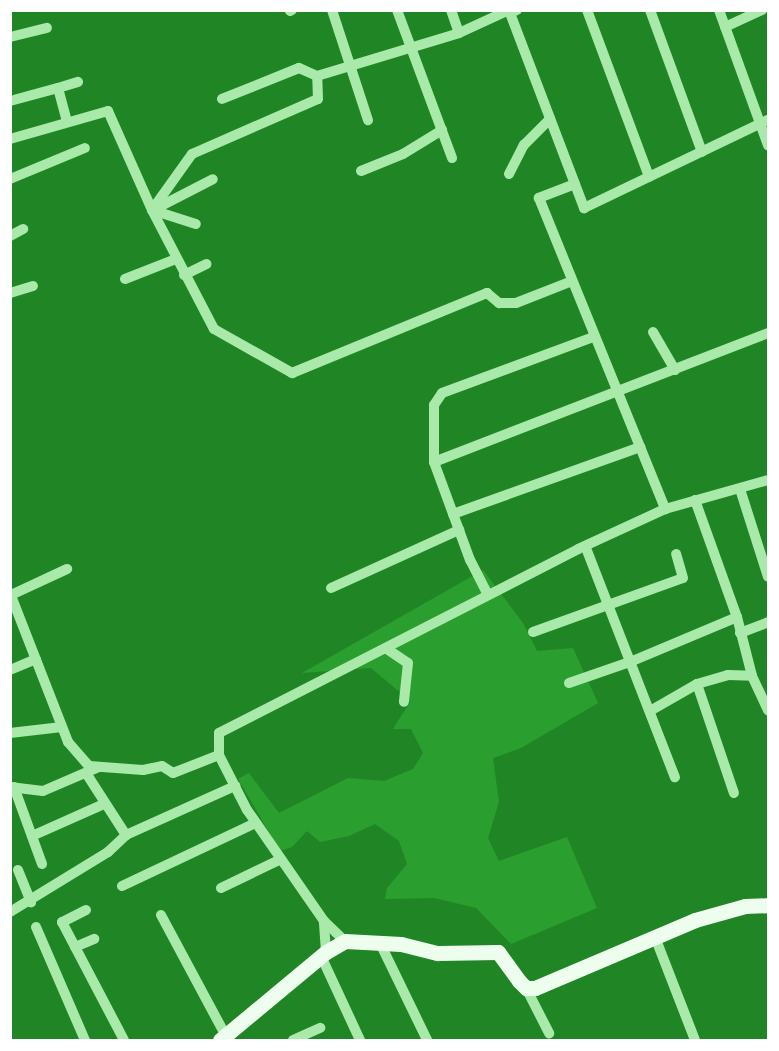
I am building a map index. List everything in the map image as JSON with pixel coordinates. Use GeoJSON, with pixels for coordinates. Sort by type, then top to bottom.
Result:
{"type":"FeatureCollection","features":[{"type":"Feature","properties":{"kind":"main road"},"geometry":{"type":"LineString","coordinates":[[225,1039],[323,954],[345,941],[380,943],[438,953],[498,952],[526,987],[536,988],[694,920],[745,906],[768,905]]}},
{"type":"Feature","properties":{"kind":"street"},"geometry":{"type":"LineString","coordinates":[[332,10],[368,120]]}},
{"type":"Feature","properties":{"kind":"street"},"geometry":{"type":"LineString","coordinates":[[397,10],[452,158]]}},
{"type":"Feature","properties":{"kind":"street"},"geometry":{"type":"LineString","coordinates":[[451,10],[459,33]]}},
{"type":"Feature","properties":{"kind":"street"},"geometry":{"type":"LineString","coordinates":[[587,10],[650,177]]}},
{"type":"Feature","properties":{"kind":"street"},"geometry":{"type":"LineString","coordinates":[[650,10],[702,152]]}},
{"type":"Feature","properties":{"kind":"street"},"geometry":{"type":"LineString","coordinates":[[719,10],[764,122],[768,145]]}},
{"type":"Feature","properties":{"kind":"street"},"geometry":{"type":"LineString","coordinates":[[725,27],[762,10]]}},
{"type":"Feature","properties":{"kind":"street"},"geometry":{"type":"LineString","coordinates":[[222,99],[298,68],[316,76],[351,67],[459,33],[512,11],[584,208],[764,122]]}},
{"type":"Feature","properties":{"kind":"street"},"geometry":{"type":"LineString","coordinates":[[10,37],[47,28]]}},
{"type":"Feature","properties":{"kind":"street"},"geometry":{"type":"LineString","coordinates":[[152,210],[192,154],[318,99],[316,76]]}},
{"type":"Feature","properties":{"kind":"street"},"geometry":{"type":"LineString","coordinates":[[10,100],[78,82]]}},
{"type":"Feature","properties":{"kind":"street"},"geometry":{"type":"LineString","coordinates":[[58,88],[67,122]]}},
{"type":"Feature","properties":{"kind":"street"},"geometry":{"type":"LineString","coordinates":[[10,139],[108,111],[183,275],[214,329],[292,373],[487,293],[499,303],[516,303],[572,281]]}},
{"type":"Feature","properties":{"kind":"street"},"geometry":{"type":"LineString","coordinates":[[509,174],[524,145],[550,119]]}},
{"type":"Feature","properties":{"kind":"street"},"geometry":{"type":"LineString","coordinates":[[361,171],[403,154],[442,130]]}},
{"type":"Feature","properties":{"kind":"street"},"geometry":{"type":"LineString","coordinates":[[10,179],[85,148]]}},
{"type":"Feature","properties":{"kind":"street"},"geometry":{"type":"LineString","coordinates":[[152,210],[213,179]]}},
{"type":"Feature","properties":{"kind":"street"},"geometry":{"type":"LineString","coordinates":[[575,184],[539,198],[593,337],[618,392],[665,509]]}},
{"type":"Feature","properties":{"kind":"street"},"geometry":{"type":"LineString","coordinates":[[152,210],[196,224]]}},
{"type":"Feature","properties":{"kind":"street"},"geometry":{"type":"LineString","coordinates":[[10,236],[23,229]]}},
{"type":"Feature","properties":{"kind":"street"},"geometry":{"type":"LineString","coordinates":[[125,279],[176,260]]}},
{"type":"Feature","properties":{"kind":"street"},"geometry":{"type":"LineString","coordinates":[[183,275],[207,264]]}},
{"type":"Feature","properties":{"kind":"street"},"geometry":{"type":"LineString","coordinates":[[10,293],[33,285]]}},
{"type":"Feature","properties":{"kind":"street"},"geometry":{"type":"LineString","coordinates":[[653,332],[675,370]]}},
{"type":"Feature","properties":{"kind":"street"},"geometry":{"type":"LineString","coordinates":[[434,462],[768,333]]}},
{"type":"Feature","properties":{"kind":"street"},"geometry":{"type":"LineString","coordinates":[[488,595],[459,531],[434,462],[434,405],[442,393],[593,337]]}},
{"type":"Feature","properties":{"kind":"street"},"geometry":{"type":"LineString","coordinates":[[453,514],[640,447]]}},
{"type":"Feature","properties":{"kind":"street"},"geometry":{"type":"LineString","coordinates":[[345,941],[324,921],[255,823],[219,755],[219,733],[387,649],[578,549],[586,548],[665,509],[768,480]]}},
{"type":"Feature","properties":{"kind":"street"},"geometry":{"type":"LineString","coordinates":[[740,489],[768,577]]}},
{"type":"Feature","properties":{"kind":"street"},"geometry":{"type":"LineString","coordinates":[[695,500],[737,616],[752,676],[768,711]]}},
{"type":"Feature","properties":{"kind":"street"},"geometry":{"type":"LineString","coordinates":[[331,588],[459,531]]}},
{"type":"Feature","properties":{"kind":"street"},"geometry":{"type":"LineString","coordinates":[[586,548],[675,777]]}},
{"type":"Feature","properties":{"kind":"street"},"geometry":{"type":"LineString","coordinates":[[533,632],[683,578],[676,554]]}},
{"type":"Feature","properties":{"kind":"street"},"geometry":{"type":"LineString","coordinates":[[67,569],[11,594],[68,742],[90,766],[99,767],[143,770],[162,766],[173,772],[219,755]]}},
{"type":"Feature","properties":{"kind":"street"},"geometry":{"type":"LineString","coordinates":[[568,683],[630,662],[737,616]]}},
{"type":"Feature","properties":{"kind":"street"},"geometry":{"type":"LineString","coordinates":[[740,633],[768,622]]}},
{"type":"Feature","properties":{"kind":"street"},"geometry":{"type":"LineString","coordinates":[[387,649],[408,663],[404,702]]}},
{"type":"Feature","properties":{"kind":"street"},"geometry":{"type":"LineString","coordinates":[[10,670],[36,659]]}},
{"type":"Feature","properties":{"kind":"street"},"geometry":{"type":"LineString","coordinates":[[650,711],[697,684],[728,675],[752,676]]}},
{"type":"Feature","properties":{"kind":"street"},"geometry":{"type":"LineString","coordinates":[[697,684],[734,793]]}},
{"type":"Feature","properties":{"kind":"street"},"geometry":{"type":"LineString","coordinates":[[10,734],[62,727]]}},
{"type":"Feature","properties":{"kind":"street"},"geometry":{"type":"LineString","coordinates":[[42,864],[12,787],[43,791],[99,767]]}},
{"type":"Feature","properties":{"kind":"street"},"geometry":{"type":"LineString","coordinates":[[86,773],[126,835]]}},
{"type":"Feature","properties":{"kind":"street"},"geometry":{"type":"LineString","coordinates":[[10,912],[31,902],[108,852],[126,835],[235,786]]}},
{"type":"Feature","properties":{"kind":"street"},"geometry":{"type":"LineString","coordinates":[[32,836],[104,804]]}},
{"type":"Feature","properties":{"kind":"street"},"geometry":{"type":"LineString","coordinates":[[122,886],[255,823]]}},
{"type":"Feature","properties":{"kind":"street"},"geometry":{"type":"LineString","coordinates":[[221,888],[279,860]]}},
{"type":"Feature","properties":{"kind":"street"},"geometry":{"type":"LineString","coordinates":[[18,870],[31,902]]}},
{"type":"Feature","properties":{"kind":"street"},"geometry":{"type":"LineString","coordinates":[[86,910],[62,922],[124,1041]]}},
{"type":"Feature","properties":{"kind":"street"},"geometry":{"type":"LineString","coordinates":[[161,915],[225,1039]]}},
{"type":"Feature","properties":{"kind":"street"},"geometry":{"type":"LineString","coordinates":[[324,921],[323,954],[360,1041]]}},
{"type":"Feature","properties":{"kind":"street"},"geometry":{"type":"LineString","coordinates":[[36,927],[85,1041]]}},
{"type":"Feature","properties":{"kind":"street"},"geometry":{"type":"LineString","coordinates":[[655,937],[695,1041]]}},
{"type":"Feature","properties":{"kind":"street"},"geometry":{"type":"LineString","coordinates":[[75,947],[94,939]]}},
{"type":"Feature","properties":{"kind":"street"},"geometry":{"type":"LineString","coordinates":[[380,943],[427,1041]]}},
{"type":"Feature","properties":{"kind":"street"},"geometry":{"type":"LineString","coordinates":[[526,987],[549,1033]]}},
{"type":"Feature","properties":{"kind":"street"},"geometry":{"type":"LineString","coordinates":[[293,1041],[320,1028]]}},
{"type":"Feature","properties":{"kind":"green space"},"geometry":{"type":"Polygon","coordinates":[[[483,570],[523,623],[537,651],[573,648],[598,703],[521,748],[493,758],[499,802],[488,838],[499,861],[567,837],[597,908],[511,944],[476,908],[434,898],[385,899],[387,888],[407,864],[399,841],[375,824],[349,836],[320,842],[307,831],[292,847],[280,851],[238,779],[249,773],[279,813],[348,778],[384,781],[413,769],[423,753],[411,729],[393,729],[410,702],[401,693],[371,668],[302,673],[483,570]]]}}]}
